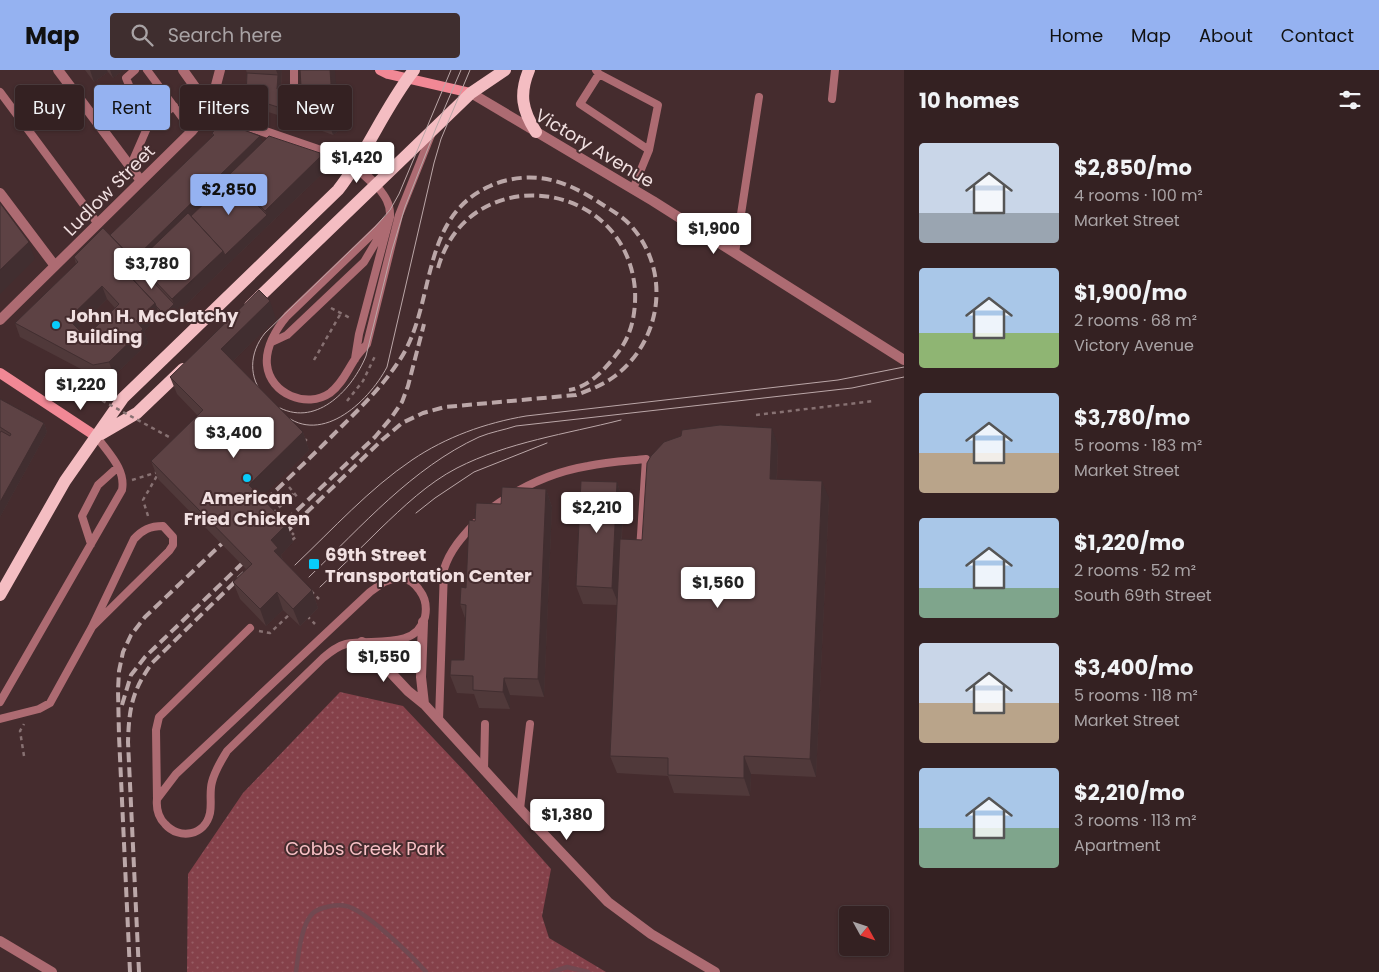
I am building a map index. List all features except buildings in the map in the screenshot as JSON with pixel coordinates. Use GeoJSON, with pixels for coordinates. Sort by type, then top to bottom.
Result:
{"type":"FeatureCollection","features":[{"type":"Feature","properties":{"kind":"main road"},"geometry":{"type":"LineString","coordinates":[[380,70],[388,74],[411,74],[471,93]]}},
{"type":"Feature","properties":{"kind":"main road"},"geometry":{"type":"LineString","coordinates":[[239,317],[471,93],[505,70]]}},
{"type":"Feature","properties":{"kind":"main road"},"geometry":{"type":"LineString","coordinates":[[529,70],[522,94],[527,118],[536,132]]}},
{"type":"Feature","properties":{"kind":"main road"},"geometry":{"type":"LineString","coordinates":[[0,595],[65,481],[123,398],[332,196],[343,183],[391,101],[411,74]]}},
{"type":"Feature","properties":{"kind":"main road"},"geometry":{"type":"LineString","coordinates":[[97,437],[137,413],[193,359]]}},
{"type":"Feature","properties":{"kind":"main road"},"geometry":{"type":"LineString","coordinates":[[0,373],[97,437]]}},
{"type":"Feature","properties":{"kind":"street"},"geometry":{"type":"LineString","coordinates":[[58,70],[141,181]]}},
{"type":"Feature","properties":{"kind":"street"},"geometry":{"type":"LineString","coordinates":[[183,70],[194,85]]}},
{"type":"Feature","properties":{"kind":"street","name":"Ludlow Street"},"geometry":{"type":"LineString","coordinates":[[216,85],[220,70]]}},
{"type":"Feature","properties":{"kind":"street","name":"Victory Avenue"},"geometry":{"type":"LineString","coordinates":[[471,93],[633,189],[904,359]]}},
{"type":"Feature","properties":{"kind":"street"},"geometry":{"type":"LineString","coordinates":[[260,130],[344,158],[355,164],[376,185]]}},
{"type":"Feature","properties":{"kind":"street","name":"Ludlow Street"},"geometry":{"type":"LineString","coordinates":[[0,320],[192,131]]}},
{"type":"Feature","properties":{"kind":"street"},"geometry":{"type":"LineString","coordinates":[[0,193],[55,266]]}},
{"type":"Feature","properties":{"kind":"street"},"geometry":{"type":"LineString","coordinates":[[423,622],[421,677],[424,704]]}},
{"type":"Feature","properties":{"kind":"street"},"geometry":{"type":"LineString","coordinates":[[362,642],[408,691],[424,704],[608,902],[651,934],[715,972]]}},
{"type":"Feature","properties":{"kind":"street"},"geometry":{"type":"LineString","coordinates":[[0,941],[52,972]]}},
{"type":"Feature","properties":{"kind":"lane"},"geometry":{"type":"LineString","coordinates":[[129,85],[126,78],[134,70]]}},
{"type":"Feature","properties":{"kind":"lane"},"geometry":{"type":"LineString","coordinates":[[148,70],[192,131]]}},
{"type":"Feature","properties":{"kind":"lane"},"geometry":{"type":"LineString","coordinates":[[294,70],[294,85]]}},
{"type":"Feature","properties":{"kind":"lane"},"geometry":{"type":"LineString","coordinates":[[832,99],[836,70]]}},
{"type":"Feature","properties":{"kind":"lane"},"geometry":{"type":"LineString","coordinates":[[633,189],[649,150],[658,104],[598,72],[580,104],[649,150]]}},
{"type":"Feature","properties":{"kind":"lane"},"geometry":{"type":"LineString","coordinates":[[0,92],[98,224]]}},
{"type":"Feature","properties":{"kind":"lane"},"geometry":{"type":"LineString","coordinates":[[735,253],[759,97]]}},
{"type":"Feature","properties":{"kind":"lane"},"geometry":{"type":"LineString","coordinates":[[170,109],[174,106]]}},
{"type":"Feature","properties":{"kind":"lane"},"geometry":{"type":"LineString","coordinates":[[130,167],[146,130]]}},
{"type":"Feature","properties":{"kind":"lane"},"geometry":{"type":"LineString","coordinates":[[390,217],[287,316],[278,328],[267,360],[268,373],[285,393],[299,400],[315,399],[330,393],[343,380],[355,359],[367,344],[399,215],[432,131]]}},
{"type":"Feature","properties":{"kind":"lane"},"geometry":{"type":"LineString","coordinates":[[270,146],[279,136]]}},
{"type":"Feature","properties":{"kind":"lane"},"geometry":{"type":"LineString","coordinates":[[355,359],[357,342],[390,217],[387,199],[376,185]]}},
{"type":"Feature","properties":{"kind":"lane"},"geometry":{"type":"LineString","coordinates":[[272,342],[287,335],[364,262],[374,248],[390,217]]}},
{"type":"Feature","properties":{"kind":"lane"},"geometry":{"type":"LineString","coordinates":[[0,702],[118,498],[123,483],[118,467],[97,437]]}},
{"type":"Feature","properties":{"kind":"lane"},"geometry":{"type":"LineString","coordinates":[[439,720],[444,569],[456,544],[482,516],[515,492],[565,471],[588,466],[646,459],[640,552]]}},
{"type":"Feature","properties":{"kind":"lane"},"geometry":{"type":"LineString","coordinates":[[91,544],[82,516],[98,485],[118,467]]}},
{"type":"Feature","properties":{"kind":"lane"},"geometry":{"type":"LineString","coordinates":[[0,719],[39,709],[50,703],[92,627],[134,540],[141,532],[151,527],[163,526],[173,537],[169,551],[92,627]]}},
{"type":"Feature","properties":{"kind":"lane"},"geometry":{"type":"LineString","coordinates":[[157,799],[176,774],[376,587],[391,578],[404,578],[416,586],[426,602],[423,622],[414,634],[400,640],[362,642],[338,647],[323,658],[227,751],[219,762],[212,783],[210,813],[207,820],[196,831],[183,835],[176,834],[162,822],[158,814],[157,799],[156,730],[159,717],[250,628]]}},
{"type":"Feature","properties":{"kind":"lane"},"geometry":{"type":"LineString","coordinates":[[484,770],[485,724]]}},
{"type":"Feature","properties":{"kind":"lane"},"geometry":{"type":"LineString","coordinates":[[520,809],[530,724]]}},
{"type":"Feature","properties":{"kind":"path"},"geometry":{"type":"LineString","coordinates":[[326,305],[352,319]]}},
{"type":"Feature","properties":{"kind":"path"},"geometry":{"type":"LineString","coordinates":[[314,360],[341,313]]}},
{"type":"Feature","properties":{"kind":"path"},"geometry":{"type":"LineString","coordinates":[[347,401],[363,381],[376,354]]}},
{"type":"Feature","properties":{"kind":"path"},"geometry":{"type":"LineString","coordinates":[[50,405],[68,380],[169,437]]}},
{"type":"Feature","properties":{"kind":"path"},"geometry":{"type":"LineString","coordinates":[[756,415],[874,401]]}},
{"type":"Feature","properties":{"kind":"path"},"geometry":{"type":"LineString","coordinates":[[302,444],[309,437]]}},
{"type":"Feature","properties":{"kind":"path"},"geometry":{"type":"LineString","coordinates":[[123,483],[160,471],[143,500],[151,527]]}},
{"type":"Feature","properties":{"kind":"path"},"geometry":{"type":"LineString","coordinates":[[288,487],[299,499]]}},
{"type":"Feature","properties":{"kind":"path"},"geometry":{"type":"LineString","coordinates":[[268,518],[294,493]]}},
{"type":"Feature","properties":{"kind":"path"},"geometry":{"type":"LineString","coordinates":[[292,533],[296,536],[292,540]]}},
{"type":"Feature","properties":{"kind":"path"},"geometry":{"type":"LineString","coordinates":[[308,588],[319,599]]}},
{"type":"Feature","properties":{"kind":"path"},"geometry":{"type":"LineString","coordinates":[[304,612],[315,624]]}},
{"type":"Feature","properties":{"kind":"path"},"geometry":{"type":"LineString","coordinates":[[250,628],[270,633],[291,613]]}},
{"type":"Feature","properties":{"kind":"path"},"geometry":{"type":"LineString","coordinates":[[24,756],[20,731],[31,711]]}},
{"type":"Feature","properties":{"kind":"green space","name":"Cobbs Creek Park"},"geometry":{"type":"Polygon","coordinates":[[[340,692],[403,706],[467,774],[551,869],[542,916],[549,938],[606,972],[187,972],[188,874],[243,793],[340,692]]]}},
{"type":"Feature","properties":{"kind":"waterway"},"geometry":{"type":"LineString","coordinates":[[296,972],[301,941],[309,918],[320,909],[338,905],[354,909],[376,924],[426,972]]}},
{"type":"Feature","properties":{"kind":"waterway"},"geometry":{"type":"LineString","coordinates":[[552,972],[567,967],[588,972]]}},
{"type":"Feature","properties":{"kind":"tram line"},"geometry":{"type":"LineString","coordinates":[[265,397],[259,390],[253,374],[253,357],[260,341],[265,333],[375,227],[390,210],[399,194],[451,70]]}},
{"type":"Feature","properties":{"kind":"tram line"},"geometry":{"type":"LineString","coordinates":[[280,408],[294,413],[308,412],[320,408],[343,392],[360,368],[366,356],[392,250],[405,207],[461,70]]}},
{"type":"Feature","properties":{"kind":"tram line"},"geometry":{"type":"LineString","coordinates":[[280,411],[295,421],[310,425],[326,423],[341,417],[368,394],[379,381],[387,367],[434,163],[441,139],[470,70]]}},
{"type":"Feature","properties":{"kind":"tram line"},"geometry":{"type":"LineString","coordinates":[[295,565],[366,496],[396,471],[438,444],[481,427],[526,416],[838,380],[904,367]]}},
{"type":"Feature","properties":{"kind":"tram line"},"geometry":{"type":"LineString","coordinates":[[309,577],[368,518],[410,481],[455,450],[484,435],[516,426],[852,388],[904,377]]}},
{"type":"Feature","properties":{"kind":"tram line"},"geometry":{"type":"LineString","coordinates":[[320,587],[407,504],[446,474],[476,459],[517,445],[621,420]]}},
{"type":"Feature","properties":{"kind":"tram line"},"geometry":{"type":"LineString","coordinates":[[416,513],[474,472],[547,443]]}},
{"type":"Feature","properties":{"kind":"railway"},"geometry":{"type":"LineString","coordinates":[[255,511],[367,401],[399,361],[411,339],[440,241],[451,219],[467,200],[497,183],[513,179],[547,179],[587,195],[620,216],[632,227],[644,245],[652,264],[656,284],[656,305],[651,325],[643,344],[631,361],[615,376],[601,385],[576,395],[445,407],[423,413],[402,423],[280,538]]}},
{"type":"Feature","properties":{"kind":"railway"},"geometry":{"type":"LineString","coordinates":[[438,268],[455,233],[480,210],[511,198],[544,196],[577,205],[605,224],[625,252],[635,290],[632,322],[623,344],[603,370],[591,381],[569,390]]}},
{"type":"Feature","properties":{"kind":"railway"},"geometry":{"type":"LineString","coordinates":[[275,531],[375,437],[391,418],[402,402],[408,386],[424,324]]}},
{"type":"Feature","properties":{"kind":"railway"},"geometry":{"type":"LineString","coordinates":[[130,972],[119,736],[118,690],[123,652],[131,635],[145,617],[232,534]]}},
{"type":"Feature","properties":{"kind":"railway"},"geometry":{"type":"LineString","coordinates":[[122,705],[131,675],[145,657],[252,554]]}},
{"type":"Feature","properties":{"kind":"railway"},"geometry":{"type":"LineString","coordinates":[[139,972],[128,742],[129,719],[133,700],[140,682],[152,663],[244,573]]}},
{"type":"Feature","properties":{"kind":"place","name":"John H. McClatchy Building"},"geometry":{"type":"Point","coordinates":[56,325]}},
{"type":"Feature","properties":{"kind":"place","name":"American Fried Chicken"},"geometry":{"type":"Point","coordinates":[247,478]}},
{"type":"Feature","properties":{"kind":"place","name":"69th Street Transportation Center"},"geometry":{"type":"Point","coordinates":[314,564]}}]}
